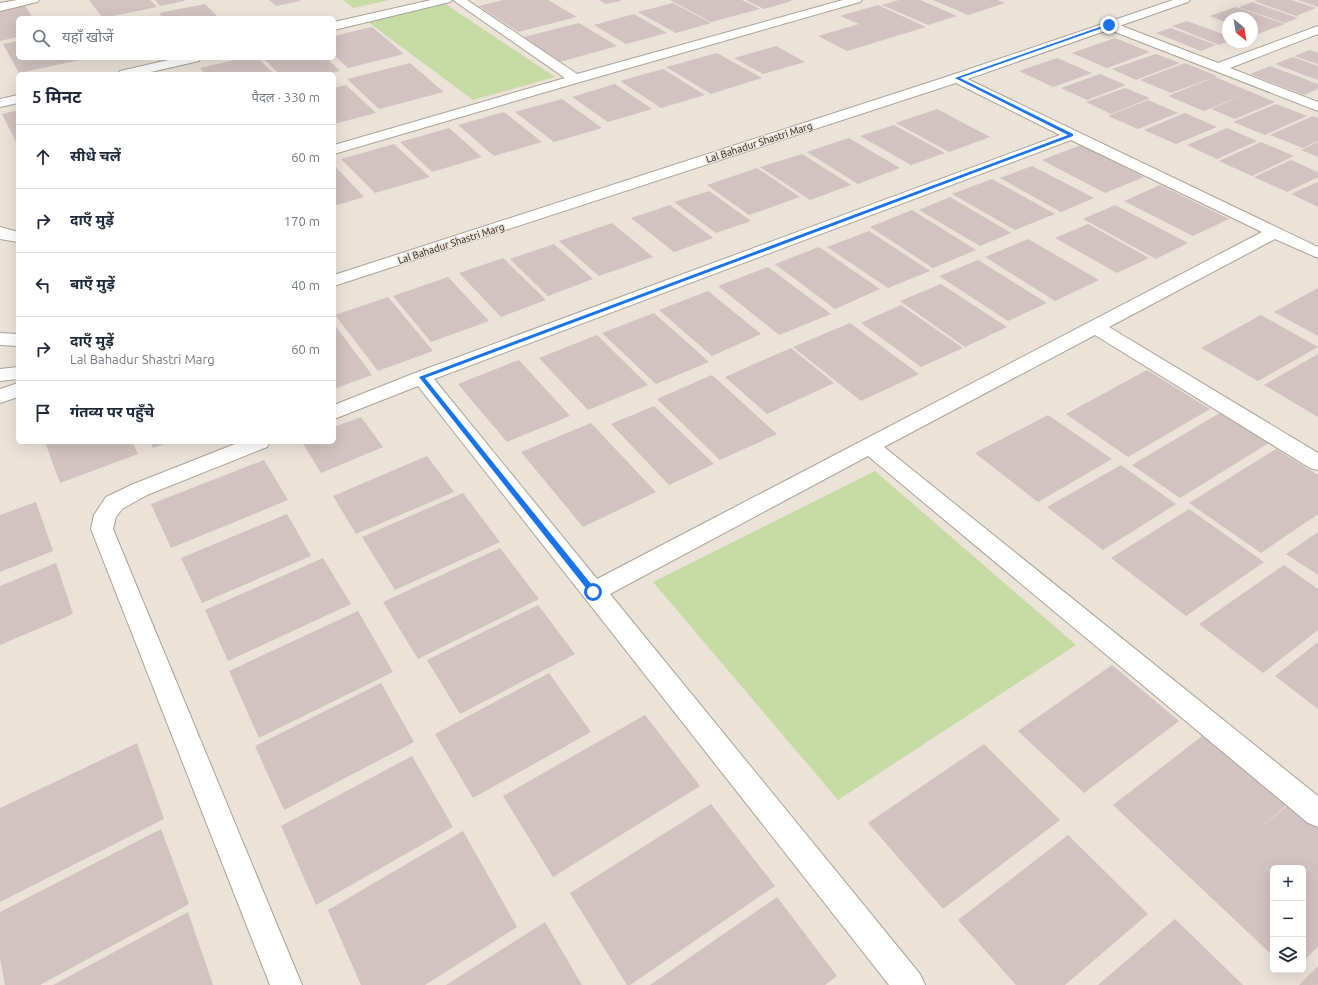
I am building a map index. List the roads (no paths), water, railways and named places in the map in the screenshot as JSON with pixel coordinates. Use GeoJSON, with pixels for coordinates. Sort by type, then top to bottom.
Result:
{"type":"FeatureCollection","features":[{"type":"Feature","properties":{"kind":"street"},"geometry":{"type":"LineString","coordinates":[[0,7],[33,0]]}},
{"type":"Feature","properties":{"kind":"street"},"geometry":{"type":"LineString","coordinates":[[336,26],[446,0]]}},
{"type":"Feature","properties":{"kind":"street"},"geometry":{"type":"LineString","coordinates":[[458,0],[575,79]]}},
{"type":"Feature","properties":{"kind":"street"},"geometry":{"type":"LineString","coordinates":[[336,149],[575,79],[856,0]]}},
{"type":"Feature","properties":{"kind":"street","name":"Lal Bahadur Shastri Marg"},"geometry":{"type":"LineString","coordinates":[[336,280],[957,78],[1184,0]]}},
{"type":"Feature","properties":{"kind":"street"},"geometry":{"type":"LineString","coordinates":[[1109,25],[1318,107]]}},
{"type":"Feature","properties":{"kind":"street"},"geometry":{"type":"LineString","coordinates":[[1218,68],[1318,30]]}},
{"type":"Feature","properties":{"kind":"street"},"geometry":{"type":"LineString","coordinates":[[134,72],[185,60]]}},
{"type":"Feature","properties":{"kind":"street"},"geometry":{"type":"LineString","coordinates":[[957,78],[1318,253]]}},
{"type":"Feature","properties":{"kind":"street"},"geometry":{"type":"LineString","coordinates":[[0,103],[16,99]]}},
{"type":"Feature","properties":{"kind":"street"},"geometry":{"type":"LineString","coordinates":[[336,411],[422,377],[1072,135]]}},
{"type":"Feature","properties":{"kind":"street"},"geometry":{"type":"LineString","coordinates":[[0,232],[4,235],[16,237]]}},
{"type":"Feature","properties":{"kind":"street"},"geometry":{"type":"LineString","coordinates":[[593,592],[1275,232]]}},
{"type":"Feature","properties":{"kind":"street"},"geometry":{"type":"LineString","coordinates":[[1095,327],[1318,463]]}},
{"type":"Feature","properties":{"kind":"street"},"geometry":{"type":"LineString","coordinates":[[0,339],[16,340]]}},
{"type":"Feature","properties":{"kind":"street"},"geometry":{"type":"LineString","coordinates":[[0,375],[16,373]]}},
{"type":"Feature","properties":{"kind":"street"},"geometry":{"type":"LineString","coordinates":[[422,377],[909,985]]}},
{"type":"Feature","properties":{"kind":"street"},"geometry":{"type":"LineString","coordinates":[[0,397],[16,391]]}},
{"type":"Feature","properties":{"kind":"street"},"geometry":{"type":"LineString","coordinates":[[255,444],[139,490],[114,503],[104,515],[102,529],[286,985]]}},
{"type":"Feature","properties":{"kind":"street"},"geometry":{"type":"LineString","coordinates":[[869,446],[1318,814]]}}]}
